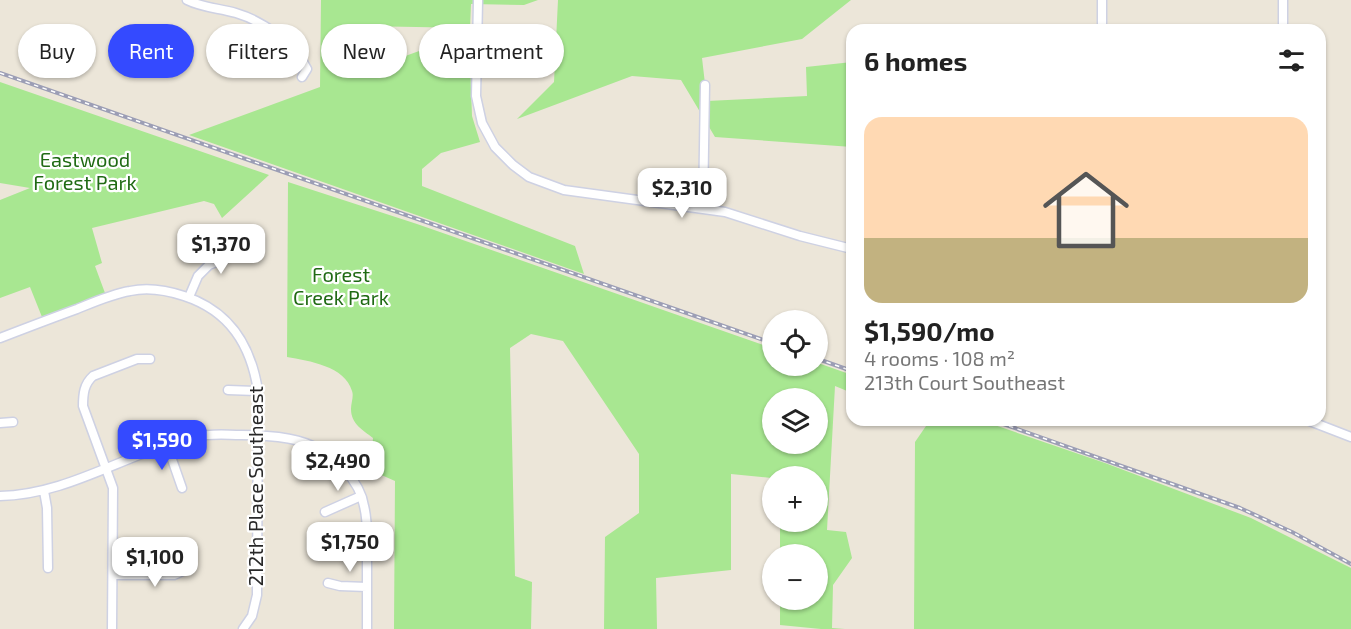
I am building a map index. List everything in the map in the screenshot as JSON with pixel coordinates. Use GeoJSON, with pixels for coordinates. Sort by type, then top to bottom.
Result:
{"type":"FeatureCollection","features":[{"type":"Feature","properties":{"kind":"street"},"geometry":{"type":"LineString","coordinates":[[187,0],[207,8],[234,13],[261,24]]}},
{"type":"Feature","properties":{"kind":"street"},"geometry":{"type":"LineString","coordinates":[[1102,0],[1102,24]]}},
{"type":"Feature","properties":{"kind":"street"},"geometry":{"type":"LineString","coordinates":[[1283,0],[1283,24]]}},
{"type":"Feature","properties":{"kind":"street"},"geometry":{"type":"LineString","coordinates":[[478,1],[477,105],[482,123],[495,147],[522,172],[539,182],[564,190],[736,215],[800,236],[846,248]]}},
{"type":"Feature","properties":{"kind":"street"},"geometry":{"type":"LineString","coordinates":[[703,209],[705,86]]}},
{"type":"Feature","properties":{"kind":"street"},"geometry":{"type":"LineString","coordinates":[[189,297],[198,276],[209,266],[250,249]]}},
{"type":"Feature","properties":{"kind":"street","name":"212th Place Southeast"},"geometry":{"type":"LineString","coordinates":[[0,338],[130,290],[152,289],[189,297],[205,304],[232,327],[251,360],[258,391],[257,595],[252,616],[244,629]]}},
{"type":"Feature","properties":{"kind":"street"},"geometry":{"type":"LineString","coordinates":[[112,629],[113,488],[107,467],[82,406],[85,388],[93,376],[137,359],[150,360]]}},
{"type":"Feature","properties":{"kind":"street"},"geometry":{"type":"LineString","coordinates":[[228,390],[258,391]]}},
{"type":"Feature","properties":{"kind":"street"},"geometry":{"type":"LineString","coordinates":[[0,423],[13,422]]}},
{"type":"Feature","properties":{"kind":"street"},"geometry":{"type":"LineString","coordinates":[[1323,426],[1351,437]]}},
{"type":"Feature","properties":{"kind":"street"},"geometry":{"type":"LineString","coordinates":[[0,496],[44,491],[167,445],[208,435],[291,437],[324,451],[335,459],[348,473],[361,496],[366,521],[367,629]]}},
{"type":"Feature","properties":{"kind":"street"},"geometry":{"type":"LineString","coordinates":[[167,445],[182,488]]}},
{"type":"Feature","properties":{"kind":"street"},"geometry":{"type":"LineString","coordinates":[[44,491],[48,508],[48,568]]}},
{"type":"Feature","properties":{"kind":"street"},"geometry":{"type":"LineString","coordinates":[[326,512],[361,496]]}},
{"type":"Feature","properties":{"kind":"street"},"geometry":{"type":"LineString","coordinates":[[113,575],[174,575],[187,569]]}},
{"type":"Feature","properties":{"kind":"street"},"geometry":{"type":"LineString","coordinates":[[328,583],[367,587]]}},
{"type":"Feature","properties":{"kind":"green space"},"geometry":{"type":"Polygon","coordinates":[[[321,0],[538,0],[524,5],[471,4],[470,24],[419,24],[419,27],[407,27],[407,24],[321,24],[321,78],[407,78],[407,55],[419,51],[419,78],[471,78],[472,116],[480,142],[441,153],[422,169],[422,186],[575,246],[584,274],[189,135],[320,87],[321,0]]]}},
{"type":"Feature","properties":{"kind":"green space"},"geometry":{"type":"Polygon","coordinates":[[[558,0],[851,0],[802,39],[702,58],[707,101],[807,96],[806,67],[846,63],[846,147],[715,137],[681,80],[632,76],[517,119],[554,82],[554,78],[564,78],[564,24],[557,24],[558,0]]]}},
{"type":"Feature","properties":{"kind":"green space","name":"Eastwood Forest Park"},"geometry":{"type":"Polygon","coordinates":[[[0,82],[269,175],[222,218],[214,204],[204,201],[92,228],[102,263],[95,266],[105,293],[42,317],[30,287],[0,298],[0,200],[30,188],[0,183],[0,82]]]}},
{"type":"Feature","properties":{"kind":"green space","name":"Forest Creek Park"},"geometry":{"type":"Polygon","coordinates":[[[288,182],[417,224],[762,345],[762,376],[828,376],[828,367],[846,373],[846,391],[835,386],[828,512],[828,466],[762,466],[762,477],[731,474],[731,570],[656,578],[657,629],[604,629],[605,537],[639,513],[639,454],[563,341],[531,334],[510,348],[515,576],[532,582],[531,629],[394,629],[395,481],[370,470],[373,438],[353,419],[351,409],[353,393],[348,383],[334,370],[287,357],[288,182]]]}},
{"type":"Feature","properties":{"kind":"green space"},"geometry":{"type":"Polygon","coordinates":[[[926,426],[997,426],[1105,463],[1251,518],[1351,568],[1351,629],[914,629],[915,442],[926,426]]]}},
{"type":"Feature","properties":{"kind":"green space"},"geometry":{"type":"Polygon","coordinates":[[[828,530],[846,532],[852,558],[833,585],[832,628],[845,629],[780,625],[780,610],[828,610],[828,544],[780,544],[780,532],[828,532],[828,530]]]}},
{"type":"Feature","properties":{"kind":"railway"},"geometry":{"type":"LineString","coordinates":[[0,73],[762,340]]}},
{"type":"Feature","properties":{"kind":"railway"},"geometry":{"type":"LineString","coordinates":[[828,363],[846,369]]}},
{"type":"Feature","properties":{"kind":"railway"},"geometry":{"type":"LineString","coordinates":[[1009,426],[1240,508],[1292,532],[1351,564]]}}]}
